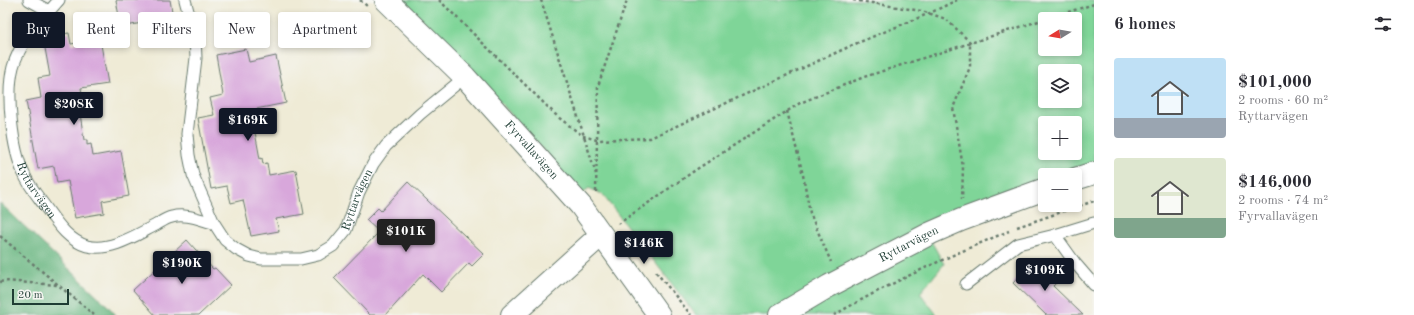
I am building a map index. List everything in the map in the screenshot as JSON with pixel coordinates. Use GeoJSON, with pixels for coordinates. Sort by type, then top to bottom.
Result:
{"type":"FeatureCollection","features":[{"type":"Feature","properties":{"kind":"street","name":"Fyrvallavägen"},"geometry":{"type":"LineString","coordinates":[[386,0],[465,77],[581,206],[659,315]]}},
{"type":"Feature","properties":{"kind":"street"},"geometry":{"type":"LineString","coordinates":[[1082,177],[1094,173]]}},
{"type":"Feature","properties":{"kind":"street","name":"Ryttarvägen"},"geometry":{"type":"LineString","coordinates":[[780,315],[840,281],[931,233],[961,220],[1038,192]]}},
{"type":"Feature","properties":{"kind":"street"},"geometry":{"type":"LineString","coordinates":[[512,315],[601,235]]}},
{"type":"Feature","properties":{"kind":"lane"},"geometry":{"type":"LineString","coordinates":[[28,0],[49,11]]}},
{"type":"Feature","properties":{"kind":"lane","name":"Ryttarvägen"},"geometry":{"type":"LineString","coordinates":[[59,0],[34,28],[20,48],[13,68],[11,94],[12,124],[16,152],[24,175],[59,225],[74,240],[88,246],[102,247],[136,236],[171,217],[182,216],[214,223]]}},
{"type":"Feature","properties":{"kind":"lane","name":"Ryttarvägen"},"geometry":{"type":"LineString","coordinates":[[185,0],[195,37],[196,58],[187,134],[193,176],[214,223],[225,240],[236,249],[249,256],[261,259],[301,259],[318,255],[334,246],[346,230],[359,192],[373,164],[386,146],[420,114],[465,77]]}},
{"type":"Feature","properties":{"kind":"lane"},"geometry":{"type":"LineString","coordinates":[[966,284],[1018,244],[1094,223]]}},
{"type":"Feature","properties":{"kind":"lane"},"geometry":{"type":"LineString","coordinates":[[1055,235],[1075,263],[1094,285]]}},
{"type":"Feature","properties":{"kind":"path"},"geometry":{"type":"LineString","coordinates":[[439,0],[558,117],[583,136],[597,140],[650,138],[855,44],[930,13],[957,0]]}},
{"type":"Feature","properties":{"kind":"path"},"geometry":{"type":"LineString","coordinates":[[541,0],[596,176]]}},
{"type":"Feature","properties":{"kind":"path"},"geometry":{"type":"LineString","coordinates":[[596,199],[598,86],[627,0]]}},
{"type":"Feature","properties":{"kind":"path"},"geometry":{"type":"LineString","coordinates":[[853,0],[930,13],[946,19],[970,42],[970,67],[953,108],[962,167],[961,220]]}},
{"type":"Feature","properties":{"kind":"path"},"geometry":{"type":"LineString","coordinates":[[1068,12],[1094,4]]}},
{"type":"Feature","properties":{"kind":"path"},"geometry":{"type":"LineString","coordinates":[[601,235],[800,103],[864,77],[1038,21]]}},
{"type":"Feature","properties":{"kind":"path"},"geometry":{"type":"LineString","coordinates":[[787,111],[803,175],[810,212],[840,281]]}},
{"type":"Feature","properties":{"kind":"path"},"geometry":{"type":"LineString","coordinates":[[834,315],[858,301],[957,252],[1027,223],[1094,201]]}},
{"type":"Feature","properties":{"kind":"path"},"geometry":{"type":"LineString","coordinates":[[0,236],[94,315]]}},
{"type":"Feature","properties":{"kind":"path"},"geometry":{"type":"LineString","coordinates":[[0,282],[59,285]]}},
{"type":"Feature","properties":{"kind":"green space"},"geometry":{"type":"Polygon","coordinates":[[[403,0],[1094,0],[1094,163],[1078,168],[1038,168],[1038,180],[1018,187],[923,227],[944,264],[920,293],[937,315],[696,315],[602,194],[589,188],[582,194],[460,57],[403,0]]]}},
{"type":"Feature","properties":{"kind":"green space"},"geometry":{"type":"Polygon","coordinates":[[[0,203],[106,304],[116,315],[0,315],[0,203]]]}},
{"type":"Feature","properties":{"kind":"building"},"geometry":{"type":"Polygon","coordinates":[[[116,0],[170,0],[172,12],[138,12],[138,24],[130,25],[130,12],[118,12],[116,0]]]}},
{"type":"Feature","properties":{"kind":"building"},"geometry":{"type":"Polygon","coordinates":[[[69,33],[73,48],[102,48],[108,84],[81,88],[83,100],[79,101],[81,107],[79,107],[84,140],[87,140],[87,145],[91,144],[93,156],[121,151],[129,196],[102,201],[104,213],[75,218],[68,181],[57,183],[54,166],[38,169],[26,101],[41,98],[38,78],[50,76],[45,48],[65,48],[65,34],[69,33]]]}},
{"type":"Feature","properties":{"kind":"building"},"geometry":{"type":"Polygon","coordinates":[[[246,49],[249,62],[276,56],[286,103],[256,109],[258,119],[256,120],[257,127],[254,127],[260,159],[262,158],[263,164],[267,163],[269,175],[296,170],[304,214],[276,219],[279,231],[251,236],[243,200],[231,203],[227,186],[211,189],[198,118],[214,115],[210,98],[223,95],[216,55],[246,49]]]}},
{"type":"Feature","properties":{"kind":"building"},"geometry":{"type":"Polygon","coordinates":[[[408,182],[484,254],[472,266],[469,263],[441,292],[423,274],[386,315],[370,315],[334,278],[379,232],[366,220],[378,208],[381,211],[408,182]]]}},
{"type":"Feature","properties":{"kind":"building"},"geometry":{"type":"Polygon","coordinates":[[[187,240],[213,269],[215,268],[231,285],[199,315],[155,315],[133,290],[187,240]]]}},
{"type":"Feature","properties":{"kind":"building"},"geometry":{"type":"Polygon","coordinates":[[[1031,264],[1039,272],[1044,267],[1058,281],[1053,286],[1083,315],[1046,315],[1013,283],[1031,264]]]}}]}
